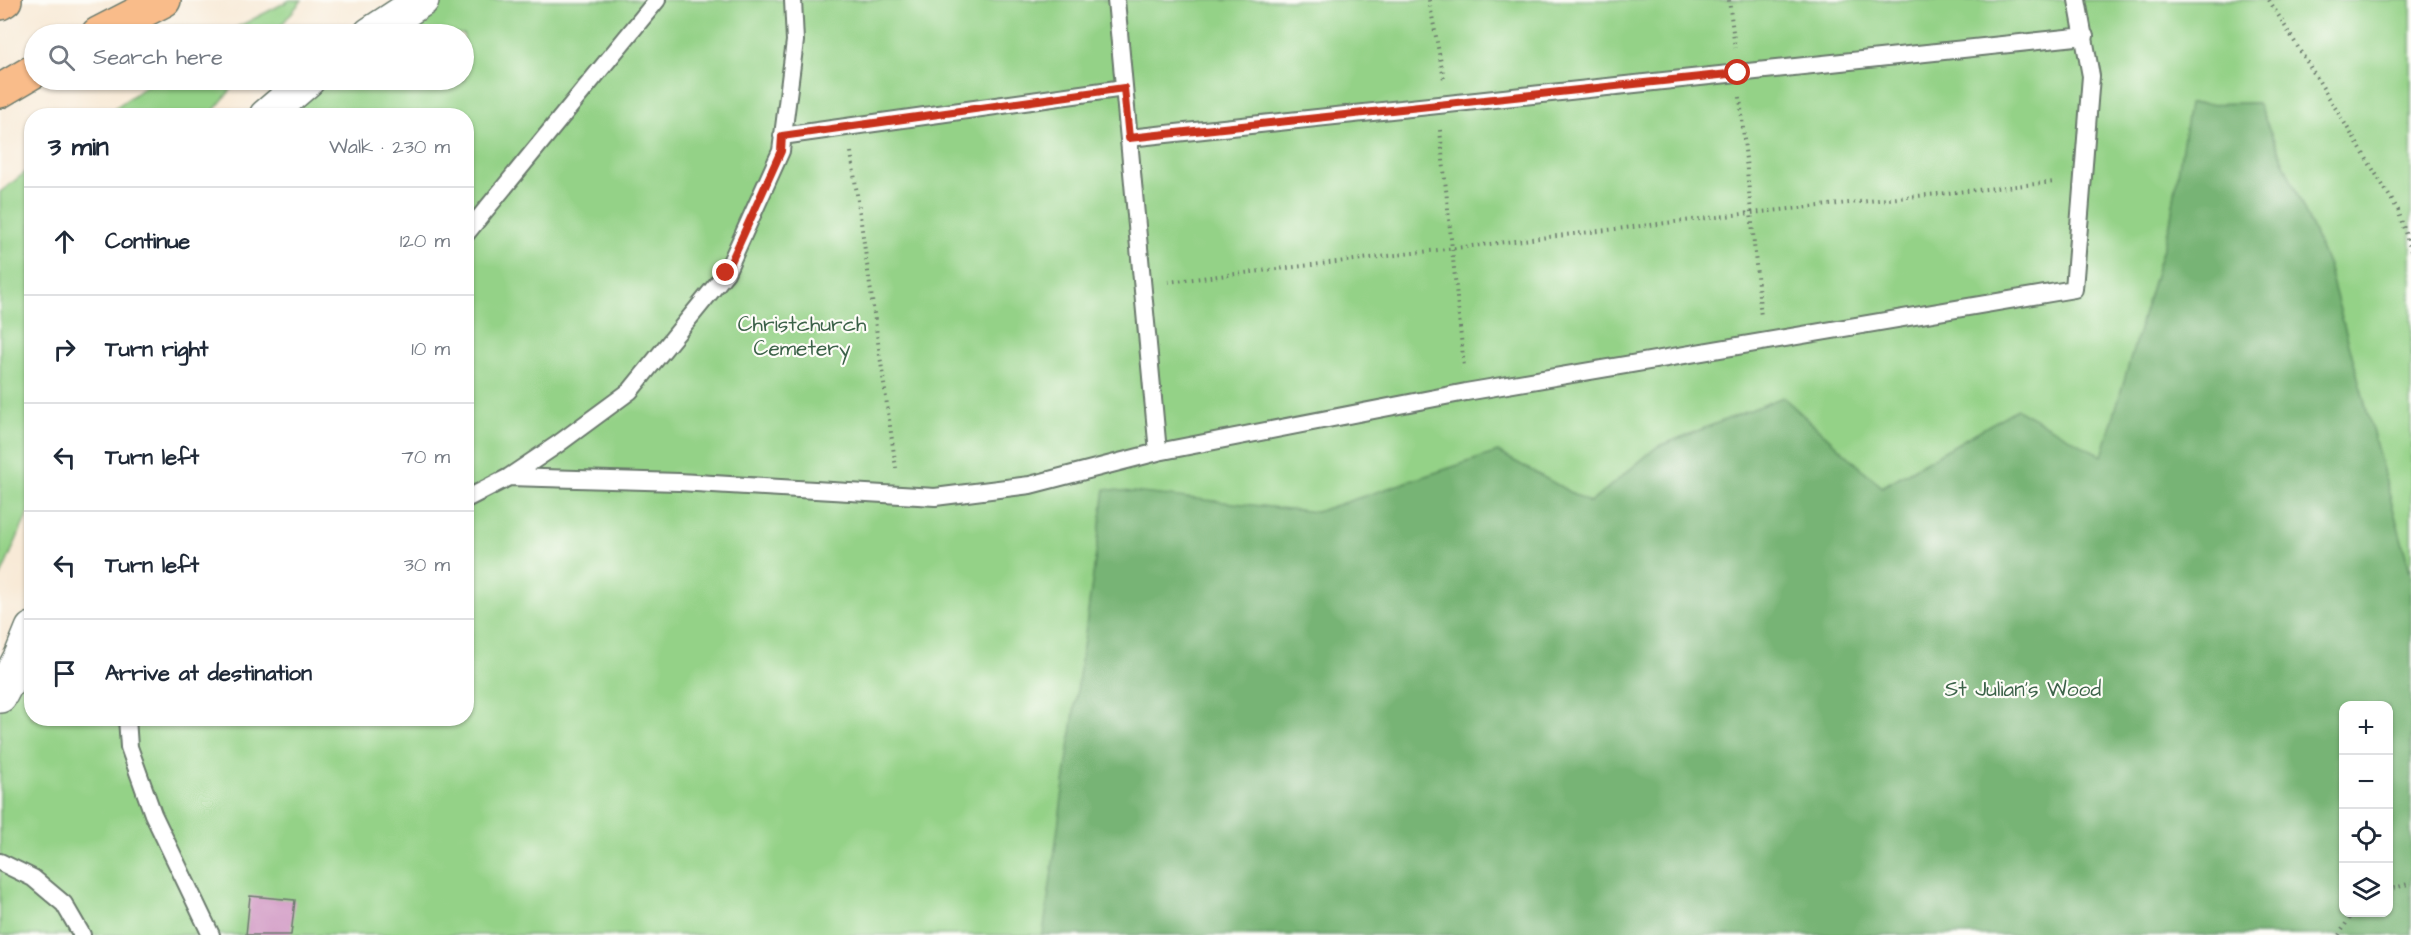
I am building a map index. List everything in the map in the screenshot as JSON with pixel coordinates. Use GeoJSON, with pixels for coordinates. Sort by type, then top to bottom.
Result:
{"type":"FeatureCollection","features":[{"type":"Feature","properties":{"kind":"highway"},"geometry":{"type":"LineString","coordinates":[[0,3],[5,0]]}},
{"type":"Feature","properties":{"kind":"highway"},"geometry":{"type":"LineString","coordinates":[[117,24],[164,0]]}},
{"type":"Feature","properties":{"kind":"highway"},"geometry":{"type":"LineString","coordinates":[[0,92],[24,77]]}},
{"type":"Feature","properties":{"kind":"street"},"geometry":{"type":"LineString","coordinates":[[385,24],[422,0]]}},
{"type":"Feature","properties":{"kind":"street"},"geometry":{"type":"LineString","coordinates":[[275,108],[296,90]]}},
{"type":"Feature","properties":{"kind":"street"},"geometry":{"type":"LineString","coordinates":[[0,696],[24,649]]}},
{"type":"Feature","properties":{"kind":"lane"},"geometry":{"type":"LineString","coordinates":[[474,224],[657,0]]}},
{"type":"Feature","properties":{"kind":"lane"},"geometry":{"type":"LineString","coordinates":[[474,495],[509,477],[630,391],[726,273],[781,151],[795,41],[793,0]]}},
{"type":"Feature","properties":{"kind":"lane"},"geometry":{"type":"LineString","coordinates":[[1116,0],[1158,452]]}},
{"type":"Feature","properties":{"kind":"lane"},"geometry":{"type":"LineString","coordinates":[[509,477],[679,482],[935,497],[1030,485],[1158,452],[1466,392],[2074,289],[2091,76],[2077,0]]}},
{"type":"Feature","properties":{"kind":"lane"},"geometry":{"type":"LineString","coordinates":[[1129,138],[2085,36]]}},
{"type":"Feature","properties":{"kind":"lane"},"geometry":{"type":"LineString","coordinates":[[782,136],[1124,88]]}},
{"type":"Feature","properties":{"kind":"lane"},"geometry":{"type":"LineString","coordinates":[[128,726],[129,747],[153,814],[211,935]]}},
{"type":"Feature","properties":{"kind":"lane"},"geometry":{"type":"LineString","coordinates":[[0,862],[33,878],[64,904],[82,935]]}},
{"type":"Feature","properties":{"kind":"path"},"geometry":{"type":"LineString","coordinates":[[1429,0],[1443,104],[1452,248],[1466,392]]}},
{"type":"Feature","properties":{"kind":"path"},"geometry":{"type":"LineString","coordinates":[[1729,0],[1764,342]]}},
{"type":"Feature","properties":{"kind":"path"},"geometry":{"type":"LineString","coordinates":[[2269,0],[2398,210],[2411,251]]}},
{"type":"Feature","properties":{"kind":"path"},"geometry":{"type":"LineString","coordinates":[[848,127],[900,495]]}},
{"type":"Feature","properties":{"kind":"path"},"geometry":{"type":"LineString","coordinates":[[1143,285],[1751,213],[2083,179]]}},
{"type":"Feature","properties":{"kind":"path"},"geometry":{"type":"LineString","coordinates":[[2393,888],[2411,883]]}},
{"type":"Feature","properties":{"kind":"path"},"geometry":{"type":"LineString","coordinates":[[2339,935],[2349,917]]}},
{"type":"Feature","properties":{"kind":"green space"},"geometry":{"type":"Polygon","coordinates":[[[290,0],[302,0],[282,24],[243,24],[290,0]]]}},
{"type":"Feature","properties":{"kind":"green space","name":"Christchurch Cemetery"},"geometry":{"type":"Polygon","coordinates":[[[422,0],[2411,0],[2411,575],[2328,266],[2258,103],[2190,104],[2170,224],[2102,457],[2017,409],[1882,487],[1783,397],[1657,447],[1590,503],[1498,452],[1316,512],[1105,490],[1044,935],[0,935],[0,696],[24,644],[24,726],[474,726],[474,108],[274,108],[296,90],[474,90],[474,24],[385,24],[422,0]]]}},
{"type":"Feature","properties":{"kind":"green space"},"geometry":{"type":"Polygon","coordinates":[[[141,90],[231,90],[216,108],[115,108],[141,90]]]}},
{"type":"Feature","properties":{"kind":"green space","name":"St Julian's Wood"},"geometry":{"type":"Polygon","coordinates":[[[2258,103],[2328,266],[2411,575],[2411,935],[1043,935],[1105,489],[1316,512],[1498,452],[1590,503],[1657,447],[1783,397],[1882,487],[2017,409],[2102,456],[2170,224],[2189,104],[2258,103]]]}},
{"type":"Feature","properties":{"kind":"green space"},"geometry":{"type":"Polygon","coordinates":[[[24,173],[24,522],[0,578],[0,192],[24,173]]]}},
{"type":"Feature","properties":{"kind":"building"},"geometry":{"type":"Polygon","coordinates":[[[250,896],[295,900],[291,935],[246,935],[250,896]]]}},
{"type":"Feature","properties":{"kind":"route"},"geometry":{"type":"LineString","coordinates":[[726,273],[781,151],[782,136],[1124,88],[1129,138],[1738,73]]}}]}
